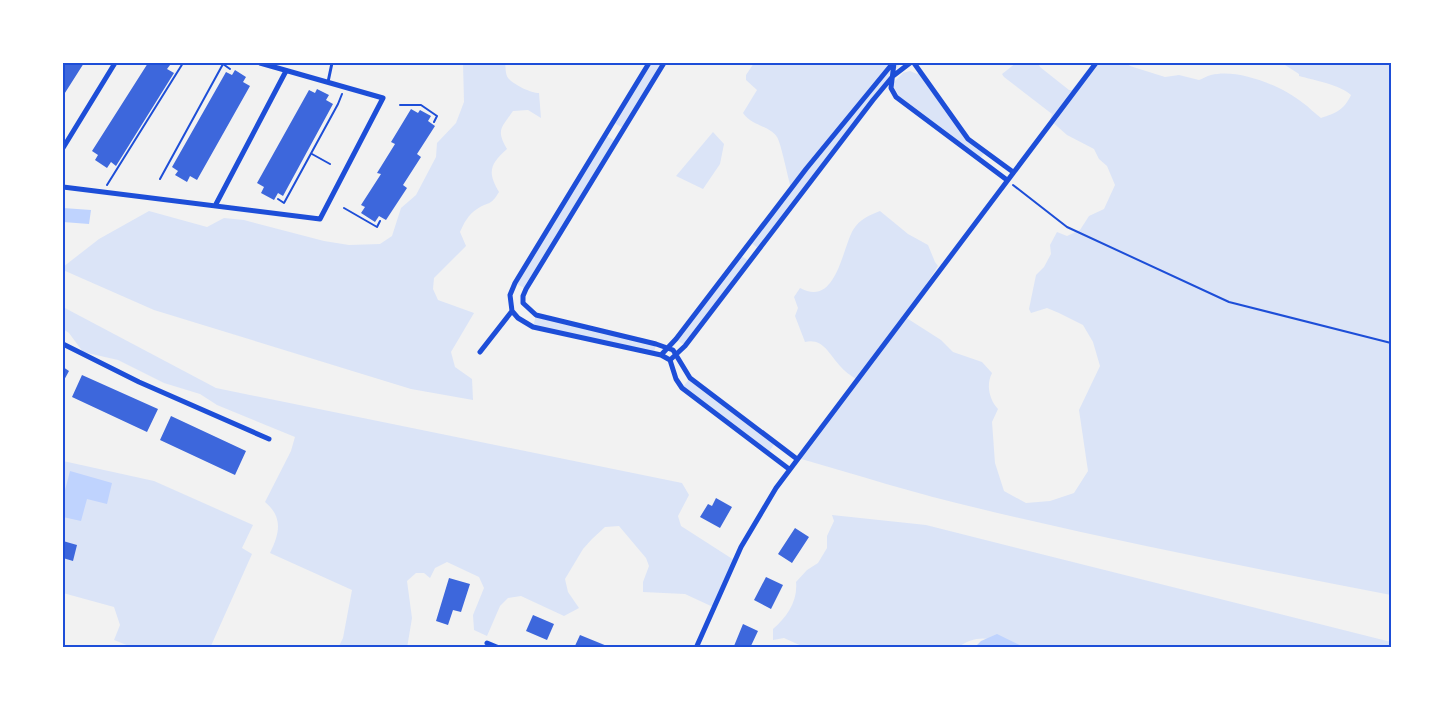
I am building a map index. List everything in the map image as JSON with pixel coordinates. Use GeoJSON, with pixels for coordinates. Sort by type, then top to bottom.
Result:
{"type":"FeatureCollection","features":[{"type":"Feature","properties":{"kind":"street"},"geometry":{"type":"LineString","coordinates":[[63,148],[115,63]]}},
{"type":"Feature","properties":{"kind":"street"},"geometry":{"type":"LineString","coordinates":[[63,188],[320,219],[383,98],[260,63]]}},
{"type":"Feature","properties":{"kind":"street"},"geometry":{"type":"LineString","coordinates":[[649,63],[515,283],[510,295],[512,311],[518,318],[533,327],[661,355],[670,360],[676,379],[682,388],[789,469]]}},
{"type":"Feature","properties":{"kind":"street"},"geometry":{"type":"LineString","coordinates":[[664,63],[526,289],[523,296],[524,303],[536,315],[667,347],[677,354],[690,378],[797,459]]}},
{"type":"Feature","properties":{"kind":"street"},"geometry":{"type":"LineString","coordinates":[[893,63],[891,88],[896,97],[1007,180]]}},
{"type":"Feature","properties":{"kind":"street"},"geometry":{"type":"LineString","coordinates":[[661,355],[676,339],[806,169],[893,63]]}},
{"type":"Feature","properties":{"kind":"street"},"geometry":{"type":"LineString","coordinates":[[670,360],[685,346],[873,100],[893,76],[912,63],[968,139],[1013,172]]}},
{"type":"Feature","properties":{"kind":"street"},"geometry":{"type":"LineString","coordinates":[[696,648],[741,547],[776,488],[1096,63]]}},
{"type":"Feature","properties":{"kind":"street"},"geometry":{"type":"LineString","coordinates":[[215,206],[286,71]]}},
{"type":"Feature","properties":{"kind":"street"},"geometry":{"type":"LineString","coordinates":[[610,126],[621,133]]}},
{"type":"Feature","properties":{"kind":"street"},"geometry":{"type":"LineString","coordinates":[[480,352],[512,311]]}},
{"type":"Feature","properties":{"kind":"street"},"geometry":{"type":"LineString","coordinates":[[63,344],[139,382],[270,439]]}},
{"type":"Feature","properties":{"kind":"street"},"geometry":{"type":"LineString","coordinates":[[487,642],[499,648]]}},
{"type":"Feature","properties":{"kind":"lane"},"geometry":{"type":"LineString","coordinates":[[328,82],[332,63]]}},
{"type":"Feature","properties":{"kind":"path"},"geometry":{"type":"LineString","coordinates":[[103,193],[183,63]]}},
{"type":"Feature","properties":{"kind":"path"},"geometry":{"type":"LineString","coordinates":[[160,179],[223,64],[230,69]]}},
{"type":"Feature","properties":{"kind":"path"},"geometry":{"type":"LineString","coordinates":[[278,199],[284,203],[338,104],[342,91]]}},
{"type":"Feature","properties":{"kind":"path"},"geometry":{"type":"LineString","coordinates":[[400,105],[421,105],[437,116],[434,122]]}},
{"type":"Feature","properties":{"kind":"path"},"geometry":{"type":"LineString","coordinates":[[311,153],[330,164]]}},
{"type":"Feature","properties":{"kind":"path"},"geometry":{"type":"LineString","coordinates":[[1007,180],[1066,227],[1229,302],[1391,343]]}},
{"type":"Feature","properties":{"kind":"path"},"geometry":{"type":"LineString","coordinates":[[344,208],[377,226],[380,221]]}},
{"type":"Feature","properties":{"kind":"shaded area"},"geometry":{"type":"Polygon","coordinates":[[[463,63],[505,63],[506,74],[511,81],[527,90],[539,93],[541,118],[528,110],[513,111],[505,121],[501,133],[507,149],[497,159],[492,169],[493,179],[499,192],[491,202],[477,209],[465,222],[460,232],[466,246],[434,278],[433,289],[438,300],[474,313],[451,352],[455,367],[472,379],[473,400],[411,389],[154,310],[63,270],[63,267],[99,239],[149,211],[207,227],[224,218],[244,220],[324,241],[349,245],[380,244],[392,236],[401,208],[416,195],[436,157],[437,143],[456,123],[464,102],[463,63]]]}},
{"type":"Feature","properties":{"kind":"shaded area"},"geometry":{"type":"Polygon","coordinates":[[[649,63],[664,63],[623,128],[613,122],[649,63]]]}},
{"type":"Feature","properties":{"kind":"shaded area"},"geometry":{"type":"Polygon","coordinates":[[[754,63],[901,63],[759,249],[750,242],[791,188],[777,137],[770,130],[751,121],[743,113],[757,90],[746,80],[746,75],[754,63]]]}},
{"type":"Feature","properties":{"kind":"shaded area"},"geometry":{"type":"Polygon","coordinates":[[[1016,63],[1038,63],[1069,90],[1072,90],[1093,63],[1127,63],[1165,77],[1179,75],[1199,80],[1222,73],[1246,76],[1284,90],[1321,118],[1339,110],[1351,95],[1334,86],[1299,76],[1282,63],[1391,63],[1391,595],[1183,554],[1028,520],[932,497],[798,458],[856,379],[843,370],[829,352],[817,342],[805,342],[795,316],[798,308],[794,297],[800,288],[812,292],[822,290],[830,283],[836,274],[853,230],[861,220],[880,211],[908,234],[928,245],[938,266],[905,317],[941,340],[953,352],[982,362],[992,373],[989,392],[998,409],[992,422],[995,463],[1004,491],[1026,503],[1050,501],[1074,493],[1088,471],[1079,410],[1100,366],[1093,342],[1083,325],[1047,308],[1031,313],[1029,309],[1036,275],[1044,267],[1051,254],[1050,245],[1057,232],[1067,236],[1080,230],[1089,216],[1104,209],[1115,185],[1107,166],[1099,159],[1094,149],[1067,135],[1050,120],[1052,114],[1004,77],[1002,74],[1016,63]]]}},
{"type":"Feature","properties":{"kind":"shaded area"},"geometry":{"type":"Polygon","coordinates":[[[910,71],[917,74],[920,71],[968,139],[985,152],[979,160],[896,97],[898,94],[892,84],[903,73],[910,71]]]}},
{"type":"Feature","properties":{"kind":"shaded area"},"geometry":{"type":"Polygon","coordinates":[[[713,132],[724,144],[720,164],[703,189],[676,176],[713,132]]]}},
{"type":"Feature","properties":{"kind":"shaded area"},"geometry":{"type":"Polygon","coordinates":[[[605,135],[615,141],[526,289],[515,283],[605,135]]]}},
{"type":"Feature","properties":{"kind":"shaded area"},"geometry":{"type":"Polygon","coordinates":[[[740,255],[749,261],[685,346],[676,339],[740,255]]]}},
{"type":"Feature","properties":{"kind":"shaded area"},"geometry":{"type":"Polygon","coordinates":[[[63,307],[216,388],[682,483],[689,495],[678,516],[681,526],[734,560],[713,607],[685,594],[643,592],[643,582],[649,566],[646,558],[619,526],[605,527],[583,549],[565,579],[568,592],[579,608],[564,616],[521,596],[508,598],[500,606],[487,636],[474,630],[473,615],[484,588],[479,577],[447,562],[435,568],[430,578],[424,573],[416,573],[407,581],[412,618],[407,648],[338,648],[343,638],[352,590],[270,553],[278,526],[275,514],[265,502],[291,451],[295,437],[217,405],[200,394],[164,383],[118,360],[83,352],[69,333],[63,329],[63,307]]]}},
{"type":"Feature","properties":{"kind":"shaded area"},"geometry":{"type":"Polygon","coordinates":[[[536,315],[656,344],[654,353],[533,327],[536,315]]]}},
{"type":"Feature","properties":{"kind":"shaded area"},"geometry":{"type":"Polygon","coordinates":[[[690,378],[775,443],[768,453],[682,388],[690,378]]]}},
{"type":"Feature","properties":{"kind":"shaded area"},"geometry":{"type":"Polygon","coordinates":[[[63,461],[154,481],[253,525],[242,548],[252,554],[210,648],[134,648],[114,640],[120,625],[114,607],[63,593],[63,461]]]}},
{"type":"Feature","properties":{"kind":"shaded area"},"geometry":{"type":"Polygon","coordinates":[[[832,515],[926,525],[1391,642],[1391,648],[1017,648],[994,640],[979,639],[957,648],[806,648],[784,638],[773,640],[773,629],[787,614],[793,602],[796,582],[807,570],[818,563],[827,548],[827,536],[834,521],[832,515]]]}},
{"type":"Feature","properties":{"kind":"water"},"geometry":{"type":"Polygon","coordinates":[[[63,208],[91,210],[89,224],[63,222],[63,208]]]}},
{"type":"Feature","properties":{"kind":"water"},"geometry":{"type":"Polygon","coordinates":[[[70,471],[112,483],[107,504],[87,499],[81,521],[63,517],[63,498],[70,471]]]}},
{"type":"Feature","properties":{"kind":"water"},"geometry":{"type":"Polygon","coordinates":[[[997,634],[1026,648],[974,648],[981,641],[997,634]]]}},
{"type":"Feature","properties":{"kind":"building"},"geometry":{"type":"Polygon","coordinates":[[[63,63],[84,63],[63,96],[63,63]]]}},
{"type":"Feature","properties":{"kind":"building"},"geometry":{"type":"Polygon","coordinates":[[[148,63],[167,63],[170,65],[167,69],[174,73],[116,166],[111,162],[107,168],[95,160],[98,155],[92,151],[148,63]]]}},
{"type":"Feature","properties":{"kind":"building"},"geometry":{"type":"Polygon","coordinates":[[[235,70],[246,77],[243,82],[250,86],[197,180],[190,176],[187,182],[175,175],[178,171],[172,167],[226,72],[232,75],[235,70]]]}},
{"type":"Feature","properties":{"kind":"building"},"geometry":{"type":"Polygon","coordinates":[[[317,89],[329,95],[326,100],[333,104],[283,196],[278,193],[274,200],[261,193],[264,187],[257,183],[309,90],[315,93],[317,89]]]}},
{"type":"Feature","properties":{"kind":"building"},"geometry":{"type":"Polygon","coordinates":[[[411,109],[418,113],[420,110],[431,116],[428,121],[435,126],[417,154],[421,157],[403,185],[407,188],[386,220],[379,216],[375,222],[361,213],[365,207],[361,205],[381,174],[377,173],[395,144],[391,142],[411,109]]]}},
{"type":"Feature","properties":{"kind":"building"},"geometry":{"type":"Polygon","coordinates":[[[63,367],[69,371],[63,382],[63,367]]]}},
{"type":"Feature","properties":{"kind":"building"},"geometry":{"type":"Polygon","coordinates":[[[82,375],[158,409],[147,432],[72,397],[82,375]]]}},
{"type":"Feature","properties":{"kind":"building"},"geometry":{"type":"Polygon","coordinates":[[[171,416],[246,451],[235,475],[160,440],[171,416]]]}},
{"type":"Feature","properties":{"kind":"building"},"geometry":{"type":"Polygon","coordinates":[[[716,498],[732,507],[720,528],[700,517],[708,504],[712,506],[716,498]]]}},
{"type":"Feature","properties":{"kind":"building"},"geometry":{"type":"Polygon","coordinates":[[[795,528],[809,537],[792,563],[778,554],[795,528]]]}},
{"type":"Feature","properties":{"kind":"building"},"geometry":{"type":"Polygon","coordinates":[[[63,541],[77,545],[73,561],[63,558],[63,541]]]}},
{"type":"Feature","properties":{"kind":"building"},"geometry":{"type":"Polygon","coordinates":[[[766,577],[783,585],[771,609],[754,600],[766,577]]]}},
{"type":"Feature","properties":{"kind":"building"},"geometry":{"type":"Polygon","coordinates":[[[449,578],[470,584],[461,612],[453,610],[448,625],[436,621],[449,578]]]}},
{"type":"Feature","properties":{"kind":"building"},"geometry":{"type":"Polygon","coordinates":[[[533,615],[554,624],[547,640],[526,631],[533,615]]]}},
{"type":"Feature","properties":{"kind":"building"},"geometry":{"type":"Polygon","coordinates":[[[743,624],[758,631],[750,648],[734,646],[743,624]]]}},
{"type":"Feature","properties":{"kind":"building"},"geometry":{"type":"Polygon","coordinates":[[[580,635],[607,646],[606,648],[574,648],[580,635]]]}}]}
